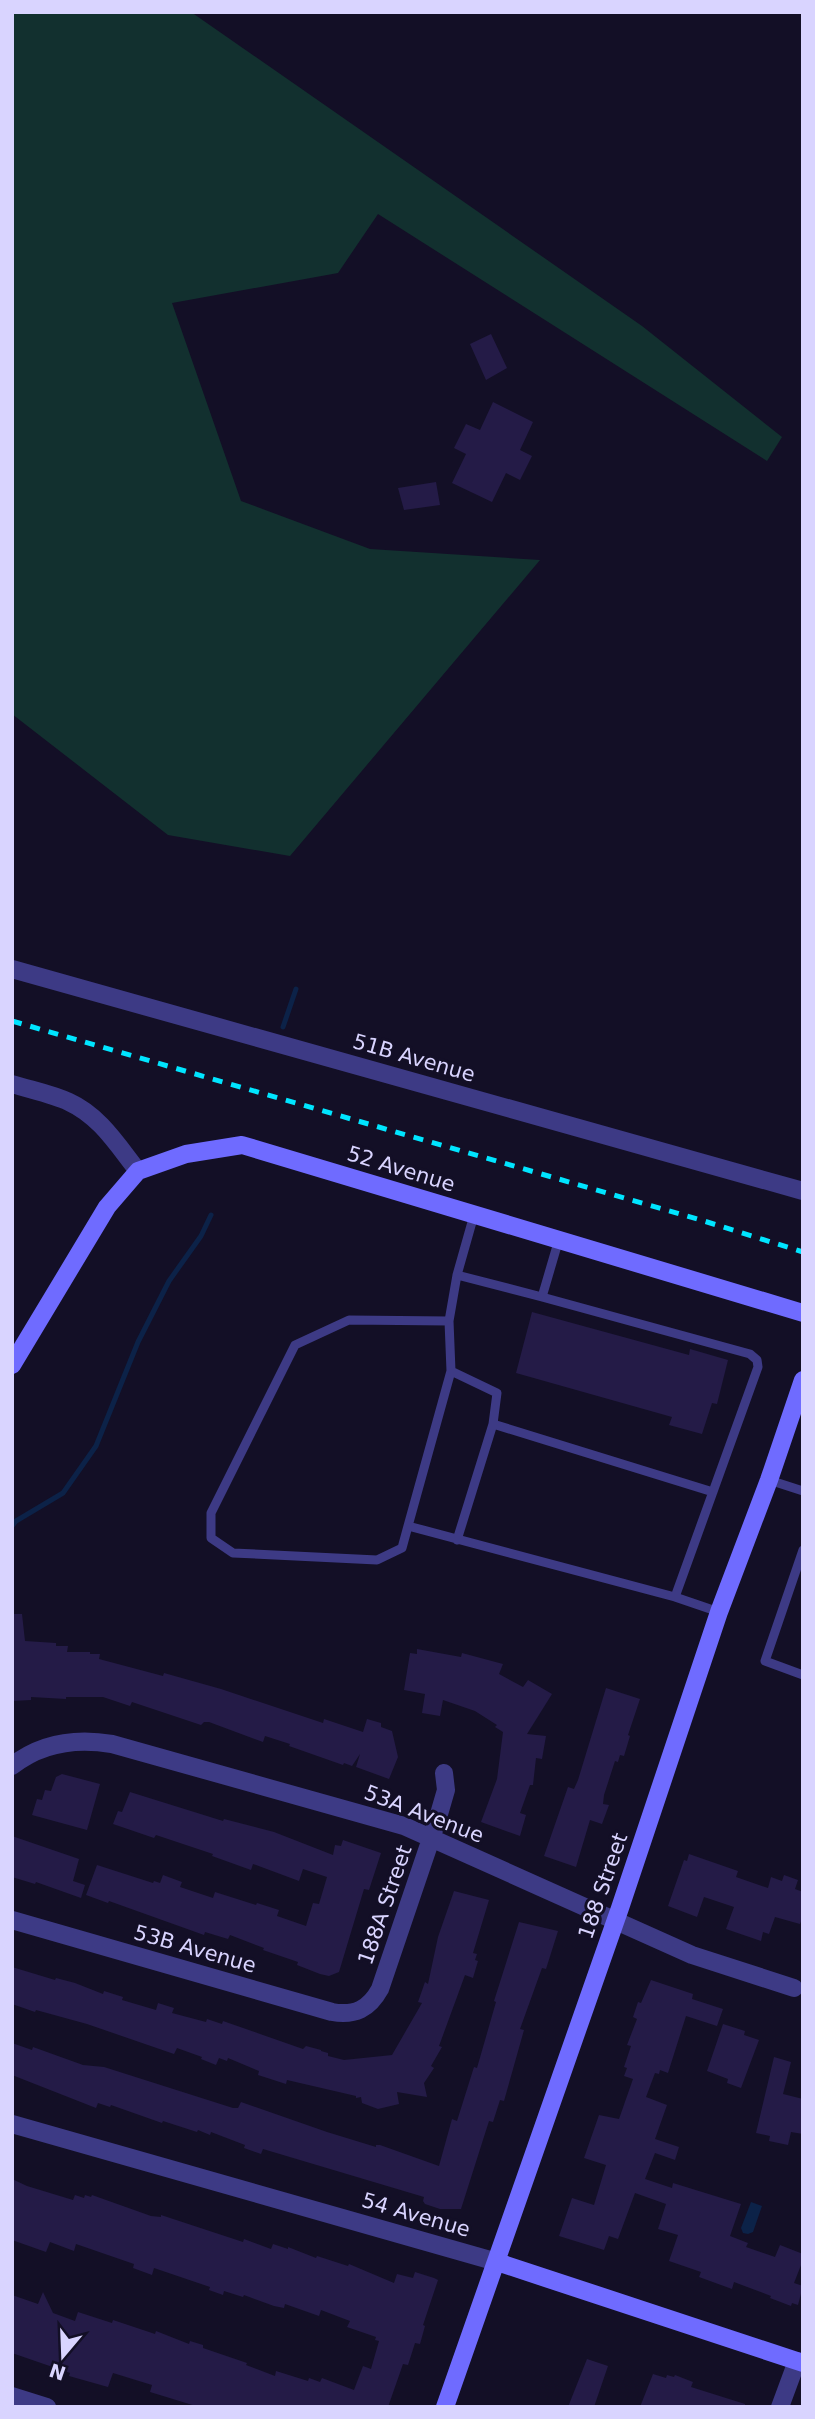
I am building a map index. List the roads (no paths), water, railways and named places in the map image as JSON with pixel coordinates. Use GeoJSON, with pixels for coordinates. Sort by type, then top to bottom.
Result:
{"type":"FeatureCollection","features":[{"type":"Feature","properties":{"kind":"street","name":"51B Avenue"},"geometry":{"type":"LineString","coordinates":[[12,969],[803,1191]]}},
{"type":"Feature","properties":{"kind":"street"},"geometry":{"type":"LineString","coordinates":[[12,1084],[70,1102],[103,1127],[138,1171],[107,1207],[12,1365]]}},
{"type":"Feature","properties":{"kind":"street","name":"52 Avenue"},"geometry":{"type":"LineString","coordinates":[[138,1171],[186,1154],[242,1145],[803,1313]]}},
{"type":"Feature","properties":{"kind":"street","name":"188 Street"},"geometry":{"type":"LineString","coordinates":[[445,2407],[719,1612],[803,1380]]}},
{"type":"Feature","properties":{"kind":"street","name":"53A Avenue"},"geometry":{"type":"LineString","coordinates":[[18,1762],[66,1742],[88,1740],[112,1744],[366,1814],[432,1837],[692,1955],[794,1988]]}},
{"type":"Feature","properties":{"kind":"street","name":"188A Street"},"geometry":{"type":"LineString","coordinates":[[366,2007],[380,1989],[432,1837],[446,1790],[444,1773]]}},
{"type":"Feature","properties":{"kind":"street","name":"53B Avenue"},"geometry":{"type":"LineString","coordinates":[[12,1920],[332,2012],[355,2013],[366,2007]]}},
{"type":"Feature","properties":{"kind":"street","name":"54 Avenue"},"geometry":{"type":"LineString","coordinates":[[12,2124],[497,2262],[800,2362]]}},
{"type":"Feature","properties":{"kind":"street"},"geometry":{"type":"LineString","coordinates":[[780,2407],[800,2362]]}},
{"type":"Feature","properties":{"kind":"street"},"geometry":{"type":"LineString","coordinates":[[12,2396],[47,2407]]}},
{"type":"Feature","properties":{"kind":"lane"},"geometry":{"type":"LineString","coordinates":[[449,1321],[349,1320],[295,1345],[211,1513],[211,1538],[233,1553],[377,1560],[402,1548],[451,1371],[449,1321],[457,1275],[474,1215]]}},
{"type":"Feature","properties":{"kind":"lane"},"geometry":{"type":"LineString","coordinates":[[542,1297],[559,1239]]}},
{"type":"Feature","properties":{"kind":"lane"},"geometry":{"type":"LineString","coordinates":[[457,1275],[750,1354],[757,1360],[758,1367],[675,1597]]}},
{"type":"Feature","properties":{"kind":"lane"},"geometry":{"type":"LineString","coordinates":[[451,1371],[497,1393],[493,1424],[457,1540]]}},
{"type":"Feature","properties":{"kind":"lane"},"geometry":{"type":"LineString","coordinates":[[493,1424],[713,1492]]}},
{"type":"Feature","properties":{"kind":"lane"},"geometry":{"type":"LineString","coordinates":[[769,1480],[803,1491]]}},
{"type":"Feature","properties":{"kind":"lane"},"geometry":{"type":"LineString","coordinates":[[408,1526],[675,1597],[719,1612]]}},
{"type":"Feature","properties":{"kind":"lane"},"geometry":{"type":"LineString","coordinates":[[803,1550],[765,1661],[803,1675]]}},
{"type":"Feature","properties":{"kind":"water"},"geometry":{"type":"Polygon","coordinates":[[[751,2202],[762,2206],[753,2232],[748,2234],[743,2233],[741,2228],[751,2202]]]}},
{"type":"Feature","properties":{"kind":"waterway"},"geometry":{"type":"LineString","coordinates":[[283,1027],[296,989]]}},
{"type":"Feature","properties":{"kind":"waterway"},"geometry":{"type":"LineString","coordinates":[[12,1526],[63,1493],[96,1446],[138,1342],[169,1281],[201,1236],[211,1215]]}},
{"type":"Feature","properties":{"kind":"railway"},"geometry":{"type":"LineString","coordinates":[[12,1021],[803,1252]]}}]}
